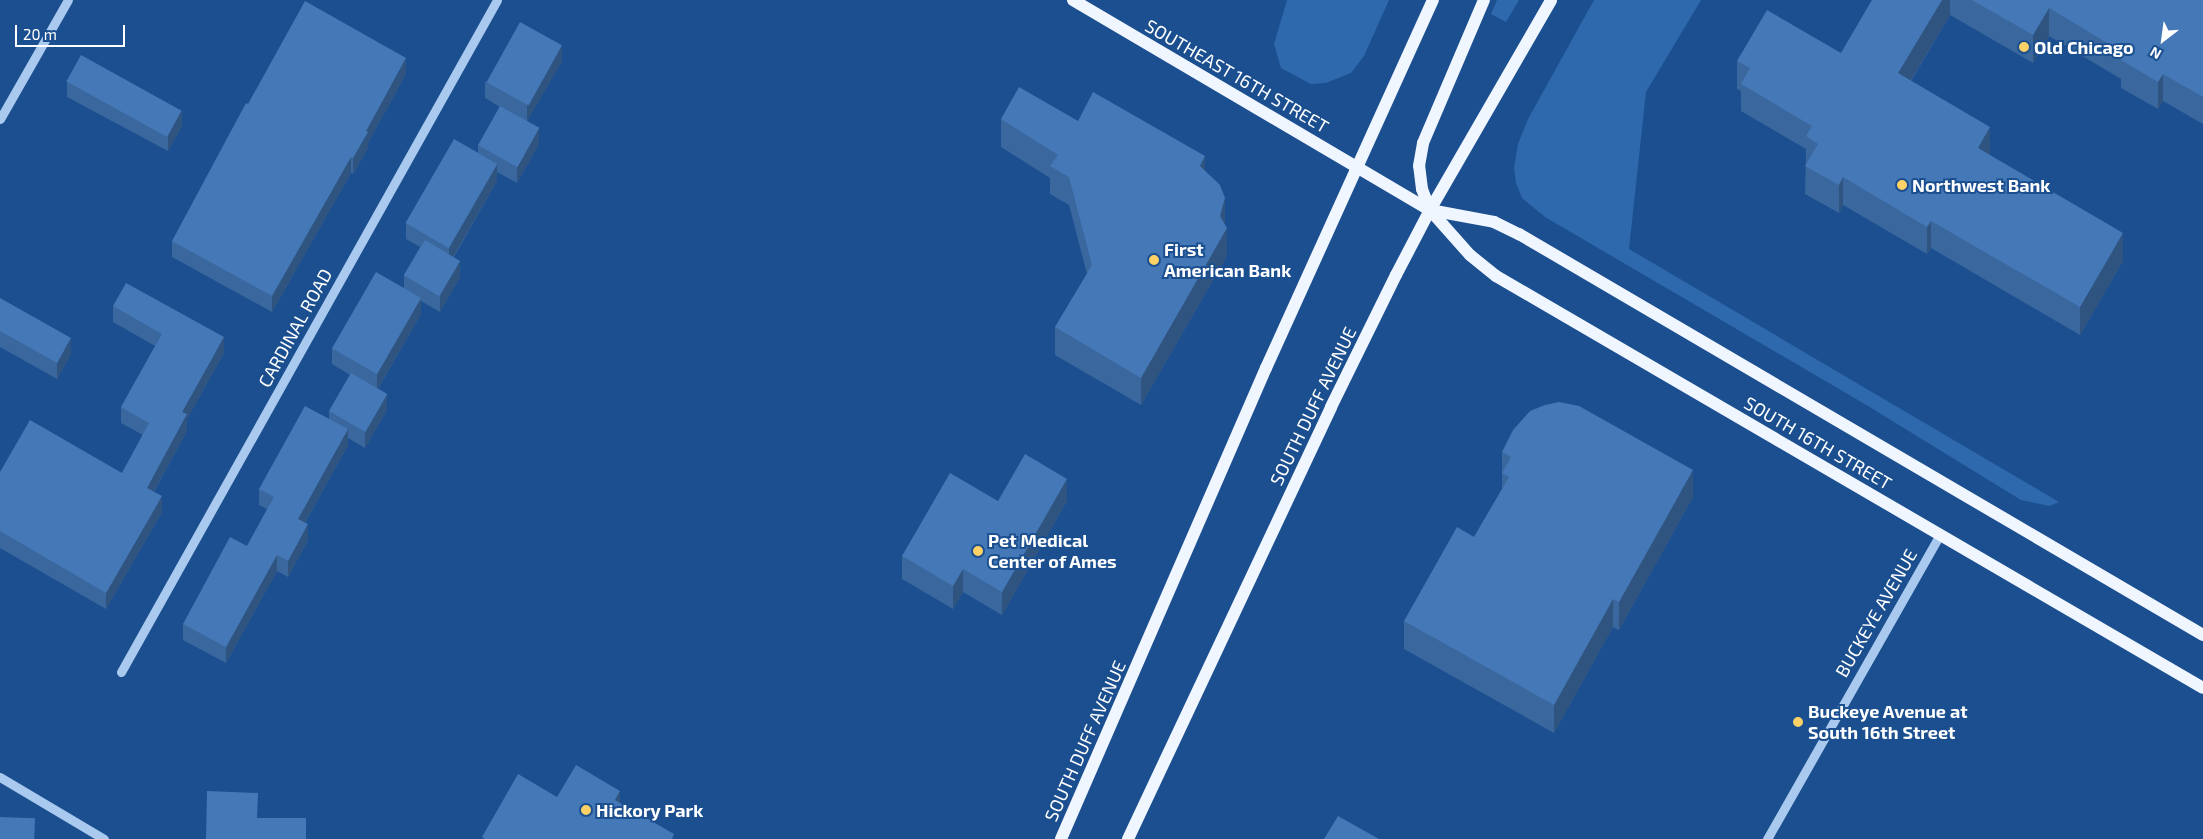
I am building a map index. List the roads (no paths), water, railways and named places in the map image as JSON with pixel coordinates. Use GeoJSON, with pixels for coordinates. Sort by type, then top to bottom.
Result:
{"type":"FeatureCollection","features":[{"type":"Feature","properties":{"kind":"main road","name":"SOUTHEAST 16TH STREET"},"geometry":{"type":"LineString","coordinates":[[1073,0],[1358,167]]}},
{"type":"Feature","properties":{"kind":"main road","name":"SOUTH DUFF AVENUE"},"geometry":{"type":"LineString","coordinates":[[1061,839],[1266,368],[1433,0]]}},
{"type":"Feature","properties":{"kind":"main road"},"geometry":{"type":"LineString","coordinates":[[1430,210],[1422,189],[1419,166],[1423,143],[1484,0]]}},
{"type":"Feature","properties":{"kind":"main road","name":"SOUTH DUFF AVENUE"},"geometry":{"type":"LineString","coordinates":[[1128,839],[1331,407],[1430,210],[1551,0]]}},
{"type":"Feature","properties":{"kind":"main road","name":"SOUTH 16TH STREET"},"geometry":{"type":"LineString","coordinates":[[1358,167],[1430,210],[1470,255],[1496,276],[2203,688]]}},
{"type":"Feature","properties":{"kind":"main road","name":"SOUTH 16TH STREET"},"geometry":{"type":"LineString","coordinates":[[1430,210],[1494,222],[1519,234],[2203,635]]}},
{"type":"Feature","properties":{"kind":"street"},"geometry":{"type":"LineString","coordinates":[[0,119],[68,0]]}},
{"type":"Feature","properties":{"kind":"street","name":"CARDINAL ROAD"},"geometry":{"type":"LineString","coordinates":[[121,672],[497,0]]}},
{"type":"Feature","properties":{"kind":"street","name":"BUCKEYE AVENUE"},"geometry":{"type":"LineString","coordinates":[[1767,839],[1940,534]]}},
{"type":"Feature","properties":{"kind":"street"},"geometry":{"type":"LineString","coordinates":[[0,777],[104,839]]}},
{"type":"Feature","properties":{"kind":"place","name":"Old Chicago"},"geometry":{"type":"Point","coordinates":[2024,47]}},
{"type":"Feature","properties":{"kind":"place","name":"Northwest Bank"},"geometry":{"type":"Point","coordinates":[1902,185]}},
{"type":"Feature","properties":{"kind":"place","name":"First American Bank"},"geometry":{"type":"Point","coordinates":[1154,260]}},
{"type":"Feature","properties":{"kind":"place","name":"Pet Medical Center of Ames"},"geometry":{"type":"Point","coordinates":[978,551]}},
{"type":"Feature","properties":{"kind":"place","name":"Buckeye Avenue at South 16th Street"},"geometry":{"type":"Point","coordinates":[1798,722]}},
{"type":"Feature","properties":{"kind":"place","name":"Hickory Park"},"geometry":{"type":"Point","coordinates":[586,810]}}]}
